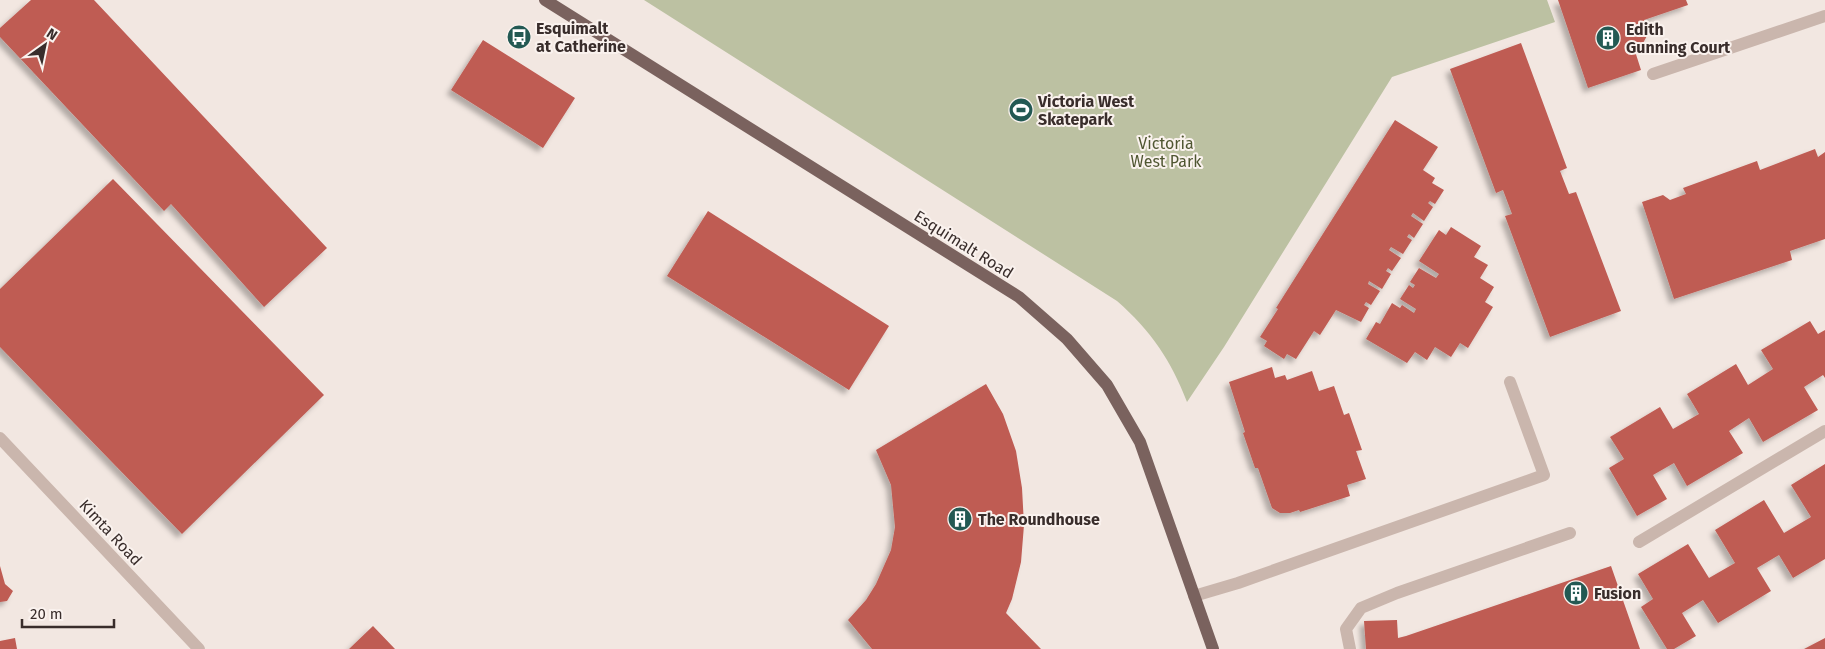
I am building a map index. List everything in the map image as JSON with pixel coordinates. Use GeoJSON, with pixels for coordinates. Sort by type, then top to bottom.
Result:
{"type":"FeatureCollection","features":[{"type":"Feature","properties":{"kind":"main road","name":"Esquimalt Road"},"geometry":{"type":"LineString","coordinates":[[545,0],[1019,297],[1067,339],[1107,385],[1140,442],[1213,649]]}},
{"type":"Feature","properties":{"kind":"street"},"geometry":{"type":"LineString","coordinates":[[1653,74],[1825,16]]}},
{"type":"Feature","properties":{"kind":"street"},"geometry":{"type":"LineString","coordinates":[[1194,596],[1544,475],[1510,382]]}},
{"type":"Feature","properties":{"kind":"street"},"geometry":{"type":"LineString","coordinates":[[1639,542],[1825,431]]}},
{"type":"Feature","properties":{"kind":"street","name":"Kimta Road"},"geometry":{"type":"LineString","coordinates":[[0,438],[199,649]]}},
{"type":"Feature","properties":{"kind":"street"},"geometry":{"type":"LineString","coordinates":[[1350,649],[1346,629],[1362,608],[1397,593],[1570,533]]}},
{"type":"Feature","properties":{"kind":"green space","name":"Victoria West Park"},"geometry":{"type":"Polygon","coordinates":[[[644,0],[1547,0],[1555,22],[1392,77],[1224,347],[1187,402],[1167,359],[1159,347],[1117,301],[644,0]]]}},
{"type":"Feature","properties":{"kind":"building"},"geometry":{"type":"Polygon","coordinates":[[[31,0],[94,0],[327,248],[264,307],[171,204],[164,211],[0,37],[0,28],[31,0]]]}},
{"type":"Feature","properties":{"kind":"building","name":"Edith Gunning Court"},"geometry":{"type":"Polygon","coordinates":[[[1558,0],[1686,0],[1688,5],[1644,20],[1649,32],[1642,45],[1634,48],[1641,70],[1588,88],[1558,0]]]}},
{"type":"Feature","properties":{"kind":"building"},"geometry":{"type":"Polygon","coordinates":[[[483,40],[575,98],[543,148],[451,90],[483,40]]]}},
{"type":"Feature","properties":{"kind":"building"},"geometry":{"type":"Polygon","coordinates":[[[1521,43],[1567,168],[1560,171],[1569,194],[1576,192],[1621,311],[1550,337],[1505,216],[1512,214],[1503,190],[1496,193],[1450,69],[1521,43]]]}},
{"type":"Feature","properties":{"kind":"building"},"geometry":{"type":"Polygon","coordinates":[[[1395,120],[1438,147],[1423,170],[1435,178],[1432,183],[1444,190],[1435,204],[1430,201],[1428,203],[1433,207],[1424,221],[1413,213],[1411,216],[1423,224],[1414,238],[1409,234],[1407,237],[1412,240],[1403,254],[1391,247],[1389,250],[1401,258],[1392,271],[1388,268],[1386,271],[1391,274],[1382,289],[1369,281],[1368,284],[1380,291],[1371,305],[1366,302],[1364,305],[1369,308],[1361,322],[1336,310],[1320,335],[1314,331],[1296,359],[1287,354],[1284,359],[1264,346],[1267,341],[1260,337],[1278,309],[1276,308],[1395,120]]]}},
{"type":"Feature","properties":{"kind":"building"},"geometry":{"type":"Polygon","coordinates":[[[1815,149],[1818,157],[1825,152],[1825,239],[1790,251],[1792,260],[1674,299],[1642,202],[1663,195],[1670,200],[1686,194],[1683,188],[1757,161],[1760,170],[1815,149]]]}},
{"type":"Feature","properties":{"kind":"building"},"geometry":{"type":"Polygon","coordinates":[[[113,179],[324,395],[182,534],[0,347],[0,289],[113,179]]]}},
{"type":"Feature","properties":{"kind":"building"},"geometry":{"type":"Polygon","coordinates":[[[708,211],[889,326],[849,390],[667,276],[708,211]]]}},
{"type":"Feature","properties":{"kind":"building"},"geometry":{"type":"Polygon","coordinates":[[[1451,227],[1481,246],[1474,257],[1488,265],[1480,278],[1494,287],[1485,302],[1493,307],[1468,348],[1460,343],[1451,357],[1435,347],[1427,360],[1415,352],[1407,363],[1366,339],[1376,322],[1380,324],[1392,303],[1400,308],[1402,305],[1414,313],[1416,309],[1400,299],[1409,285],[1413,288],[1415,285],[1410,282],[1419,268],[1436,278],[1439,274],[1419,261],[1439,230],[1446,235],[1451,227]]]}},
{"type":"Feature","properties":{"kind":"building"},"geometry":{"type":"Polygon","coordinates":[[[1810,321],[1818,334],[1825,330],[1825,378],[1823,375],[1804,387],[1818,410],[1763,442],[1749,418],[1729,431],[1743,453],[1687,486],[1674,463],[1653,475],[1667,499],[1637,516],[1609,468],[1624,459],[1610,437],[1660,407],[1673,429],[1699,414],[1687,394],[1736,364],[1748,385],[1773,369],[1761,350],[1810,321]]]}},
{"type":"Feature","properties":{"kind":"building"},"geometry":{"type":"Polygon","coordinates":[[[1272,367],[1275,378],[1285,375],[1287,380],[1312,371],[1319,391],[1334,386],[1344,415],[1349,413],[1362,450],[1356,451],[1366,479],[1347,485],[1350,496],[1300,512],[1299,510],[1290,513],[1280,513],[1272,508],[1243,433],[1245,432],[1229,382],[1272,367]]]}},
{"type":"Feature","properties":{"kind":"building","name":"The Roundhouse"},"geometry":{"type":"Polygon","coordinates":[[[986,384],[1003,414],[1016,451],[1022,488],[1024,525],[1021,562],[1012,599],[1006,613],[1041,649],[872,649],[848,620],[866,600],[876,584],[891,550],[895,527],[891,485],[876,450],[986,384]]]}},
{"type":"Feature","properties":{"kind":"building"},"geometry":{"type":"Polygon","coordinates":[[[1825,464],[1825,559],[1793,578],[1779,555],[1757,568],[1771,591],[1718,623],[1703,600],[1682,613],[1696,636],[1674,649],[1667,649],[1641,607],[1653,599],[1638,574],[1688,544],[1709,578],[1735,563],[1715,530],[1764,500],[1784,533],[1811,517],[1791,485],[1825,464]]]}},
{"type":"Feature","properties":{"kind":"building"},"geometry":{"type":"Polygon","coordinates":[[[0,566],[5,584],[13,591],[7,601],[0,602],[0,566]]]}},
{"type":"Feature","properties":{"kind":"building","name":"Fusion"},"geometry":{"type":"Polygon","coordinates":[[[1611,566],[1640,649],[1366,649],[1364,621],[1397,620],[1398,638],[1611,566]]]}},
{"type":"Feature","properties":{"kind":"building"},"geometry":{"type":"Polygon","coordinates":[[[373,626],[395,649],[349,649],[373,626]]]}},
{"type":"Feature","properties":{"kind":"building"},"geometry":{"type":"Polygon","coordinates":[[[15,638],[17,649],[0,649],[0,641],[15,638]]]}},
{"type":"Feature","properties":{"kind":"building"},"geometry":{"type":"Polygon","coordinates":[[[1825,638],[1825,649],[1804,649],[1825,638]]]}},
{"type":"Feature","properties":{"kind":"place","name":"Esquimalt at Catherine"},"geometry":{"type":"Point","coordinates":[519,37]}},
{"type":"Feature","properties":{"kind":"place","name":"Edith Gunning Court"},"geometry":{"type":"Point","coordinates":[1608,38]}},
{"type":"Feature","properties":{"kind":"place","name":"Victoria West Skatepark"},"geometry":{"type":"Point","coordinates":[1021,110]}},
{"type":"Feature","properties":{"kind":"place","name":"The Roundhouse"},"geometry":{"type":"Point","coordinates":[960,519]}},
{"type":"Feature","properties":{"kind":"place","name":"Fusion"},"geometry":{"type":"Point","coordinates":[1576,593]}}]}
